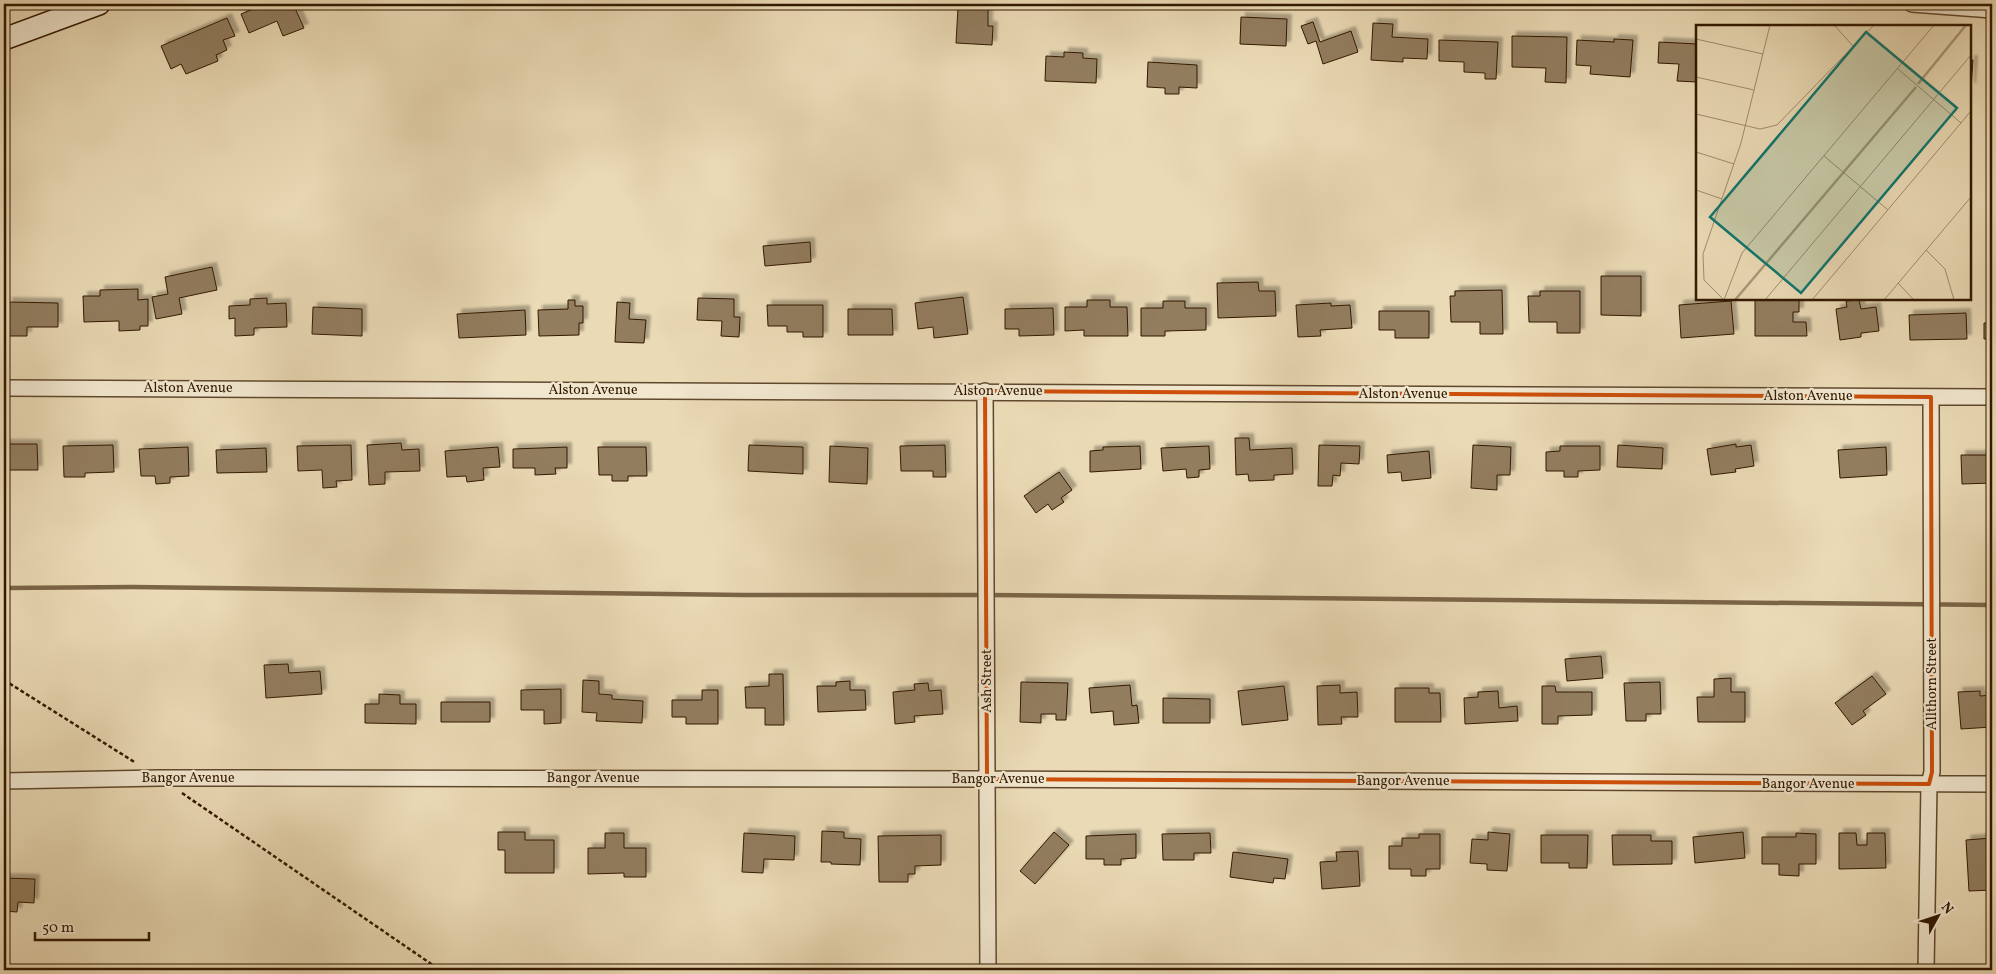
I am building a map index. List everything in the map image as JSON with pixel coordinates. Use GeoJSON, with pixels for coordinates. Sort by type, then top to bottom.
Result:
{"type":"FeatureCollection","features":[{"type":"Feature","properties":{"kind":"street"},"geometry":{"type":"LineString","coordinates":[[4,40],[99,4]]}},
{"type":"Feature","properties":{"kind":"street"},"geometry":{"type":"LineString","coordinates":[[1912,4],[1992,10]]}},
{"type":"Feature","properties":{"kind":"street","name":"Alston Avenue"},"geometry":{"type":"LineString","coordinates":[[4,388],[1992,397]]}},
{"type":"Feature","properties":{"kind":"street","name":"Ash Street"},"geometry":{"type":"LineString","coordinates":[[986,391],[988,970]]}},
{"type":"Feature","properties":{"kind":"street","name":"Allthorn Street"},"geometry":{"type":"LineString","coordinates":[[1926,970],[1929,784],[1932,772],[1932,397]]}},
{"type":"Feature","properties":{"kind":"street","name":"Bangor Avenue"},"geometry":{"type":"LineString","coordinates":[[4,781],[159,778],[987,779],[1992,784]]}},
{"type":"Feature","properties":{"kind":"path"},"geometry":{"type":"LineString","coordinates":[[4,680],[159,778],[440,970]]}},
{"type":"Feature","properties":{"kind":"highlighted area"},"geometry":{"type":"Polygon","coordinates":[[[985,391],[1931,397],[1932,772],[1929,784],[987,779],[985,391]]]}},
{"type":"Feature","properties":{"kind":"building"},"geometry":{"type":"Polygon","coordinates":[[[265,4],[293,4],[304,28],[283,36],[277,21],[249,33],[241,14],[265,4]]]}},
{"type":"Feature","properties":{"kind":"building"},"geometry":{"type":"Polygon","coordinates":[[[310,4],[325,4],[312,9],[310,4]]]}},
{"type":"Feature","properties":{"kind":"building"},"geometry":{"type":"Polygon","coordinates":[[[328,4],[340,4],[330,8],[328,4]]]}},
{"type":"Feature","properties":{"kind":"building"},"geometry":{"type":"Polygon","coordinates":[[[958,7],[988,9],[988,26],[993,26],[992,45],[956,43],[958,7]]]}},
{"type":"Feature","properties":{"kind":"building"},"geometry":{"type":"Polygon","coordinates":[[[1241,17],[1287,19],[1286,46],[1240,44],[1241,17]]]}},
{"type":"Feature","properties":{"kind":"building"},"geometry":{"type":"Polygon","coordinates":[[[227,18],[235,36],[223,40],[227,50],[216,55],[218,61],[186,74],[181,64],[171,69],[161,46],[227,18]]]}},
{"type":"Feature","properties":{"kind":"building"},"geometry":{"type":"Polygon","coordinates":[[[1313,22],[1320,42],[1351,31],[1358,52],[1323,64],[1316,41],[1308,44],[1301,26],[1313,22]]]}},
{"type":"Feature","properties":{"kind":"building"},"geometry":{"type":"Polygon","coordinates":[[[1373,23],[1393,24],[1392,37],[1428,39],[1427,59],[1403,58],[1403,62],[1371,60],[1373,23]]]}},
{"type":"Feature","properties":{"kind":"building"},"geometry":{"type":"Polygon","coordinates":[[[1512,36],[1567,37],[1566,83],[1545,82],[1546,68],[1512,67],[1512,36]]]}},
{"type":"Feature","properties":{"kind":"building"},"geometry":{"type":"Polygon","coordinates":[[[1614,39],[1633,40],[1630,77],[1590,74],[1591,66],[1576,65],[1577,40],[1614,42],[1614,39]]]}},
{"type":"Feature","properties":{"kind":"building"},"geometry":{"type":"Polygon","coordinates":[[[1439,40],[1498,42],[1496,79],[1485,79],[1485,73],[1464,72],[1464,62],[1439,61],[1439,40]]]}},
{"type":"Feature","properties":{"kind":"building"},"geometry":{"type":"Polygon","coordinates":[[[1659,42],[1696,44],[1696,82],[1677,81],[1679,64],[1658,63],[1659,42]]]}},
{"type":"Feature","properties":{"kind":"building"},"geometry":{"type":"Polygon","coordinates":[[[1064,52],[1083,53],[1083,58],[1097,59],[1096,83],[1045,81],[1046,56],[1064,57],[1064,52]]]}},
{"type":"Feature","properties":{"kind":"building"},"geometry":{"type":"Polygon","coordinates":[[[1971,60],[1973,60],[1971,87],[1971,60]]]}},
{"type":"Feature","properties":{"kind":"building"},"geometry":{"type":"Polygon","coordinates":[[[1148,62],[1197,65],[1197,88],[1179,87],[1179,94],[1165,94],[1165,88],[1147,87],[1148,62]]]}},
{"type":"Feature","properties":{"kind":"building"},"geometry":{"type":"Polygon","coordinates":[[[810,242],[811,262],[765,266],[763,246],[810,242]]]}},
{"type":"Feature","properties":{"kind":"building"},"geometry":{"type":"Polygon","coordinates":[[[212,267],[217,290],[179,298],[182,314],[156,319],[152,297],[168,294],[165,277],[212,267]]]}},
{"type":"Feature","properties":{"kind":"building"},"geometry":{"type":"Polygon","coordinates":[[[1601,276],[1641,276],[1641,316],[1601,315],[1601,276]]]}},
{"type":"Feature","properties":{"kind":"building"},"geometry":{"type":"Polygon","coordinates":[[[1258,282],[1259,291],[1275,291],[1276,316],[1218,318],[1217,283],[1258,282]]]}},
{"type":"Feature","properties":{"kind":"building"},"geometry":{"type":"Polygon","coordinates":[[[138,289],[138,300],[148,299],[148,326],[140,326],[140,330],[119,331],[119,321],[84,322],[83,296],[100,296],[100,290],[138,289]]]}},
{"type":"Feature","properties":{"kind":"building"},"geometry":{"type":"Polygon","coordinates":[[[1502,290],[1503,334],[1480,334],[1480,322],[1451,322],[1450,296],[1455,296],[1455,291],[1502,290]]]}},
{"type":"Feature","properties":{"kind":"building"},"geometry":{"type":"Polygon","coordinates":[[[1540,291],[1580,291],[1580,333],[1557,333],[1557,322],[1529,322],[1528,296],[1540,296],[1540,291]]]}},
{"type":"Feature","properties":{"kind":"building"},"geometry":{"type":"Polygon","coordinates":[[[963,297],[968,334],[934,338],[933,327],[918,329],[915,303],[963,297]]]}},
{"type":"Feature","properties":{"kind":"building"},"geometry":{"type":"Polygon","coordinates":[[[267,298],[267,304],[286,303],[287,327],[254,328],[254,335],[235,336],[235,318],[229,319],[229,306],[250,305],[250,299],[267,298]]]}},
{"type":"Feature","properties":{"kind":"building"},"geometry":{"type":"Polygon","coordinates":[[[698,298],[734,299],[734,317],[740,317],[739,337],[721,336],[722,321],[697,320],[698,298]]]}},
{"type":"Feature","properties":{"kind":"building"},"geometry":{"type":"Polygon","coordinates":[[[1991,298],[1992,339],[1984,339],[1984,323],[1991,323],[1991,298]]]}},
{"type":"Feature","properties":{"kind":"building"},"geometry":{"type":"Polygon","coordinates":[[[568,300],[575,300],[575,306],[583,306],[583,323],[579,323],[579,335],[539,336],[538,310],[568,309],[568,300]]]}},
{"type":"Feature","properties":{"kind":"building"},"geometry":{"type":"Polygon","coordinates":[[[1087,300],[1110,300],[1110,307],[1127,307],[1128,336],[1084,336],[1084,330],[1065,331],[1065,307],[1087,307],[1087,300]]]}},
{"type":"Feature","properties":{"kind":"building"},"geometry":{"type":"Polygon","coordinates":[[[1755,300],[1799,300],[1799,312],[1793,312],[1793,322],[1806,322],[1807,336],[1755,336],[1755,300]]]}},
{"type":"Feature","properties":{"kind":"building"},"geometry":{"type":"Polygon","coordinates":[[[1859,300],[1861,309],[1876,307],[1879,331],[1861,333],[1861,337],[1840,340],[1836,309],[1847,307],[1846,301],[1859,300]]]}},
{"type":"Feature","properties":{"kind":"building"},"geometry":{"type":"Polygon","coordinates":[[[1163,301],[1185,301],[1185,308],[1206,308],[1206,330],[1165,331],[1165,336],[1141,336],[1141,308],[1163,308],[1163,301]]]}},
{"type":"Feature","properties":{"kind":"building"},"geometry":{"type":"Polygon","coordinates":[[[1731,301],[1734,334],[1681,338],[1679,305],[1731,301]]]}},
{"type":"Feature","properties":{"kind":"building"},"geometry":{"type":"Polygon","coordinates":[[[8,302],[58,303],[58,327],[27,327],[27,336],[8,336],[8,302]]]}},
{"type":"Feature","properties":{"kind":"building"},"geometry":{"type":"Polygon","coordinates":[[[617,302],[630,303],[629,319],[646,320],[644,343],[615,342],[617,302]]]}},
{"type":"Feature","properties":{"kind":"building"},"geometry":{"type":"Polygon","coordinates":[[[1331,303],[1331,306],[1350,305],[1352,328],[1320,330],[1321,336],[1298,337],[1296,305],[1331,303]]]}},
{"type":"Feature","properties":{"kind":"building"},"geometry":{"type":"Polygon","coordinates":[[[767,305],[823,305],[823,337],[803,337],[803,332],[787,332],[787,326],[768,326],[767,305]]]}},
{"type":"Feature","properties":{"kind":"building"},"geometry":{"type":"Polygon","coordinates":[[[313,307],[362,309],[362,336],[312,334],[313,307]]]}},
{"type":"Feature","properties":{"kind":"building"},"geometry":{"type":"Polygon","coordinates":[[[1053,308],[1054,335],[1019,336],[1019,329],[1005,329],[1005,309],[1053,308]]]}},
{"type":"Feature","properties":{"kind":"building"},"geometry":{"type":"Polygon","coordinates":[[[848,309],[892,309],[893,335],[848,335],[848,309]]]}},
{"type":"Feature","properties":{"kind":"building"},"geometry":{"type":"Polygon","coordinates":[[[525,310],[526,335],[459,338],[457,314],[525,310]]]}},
{"type":"Feature","properties":{"kind":"building"},"geometry":{"type":"Polygon","coordinates":[[[1379,311],[1429,311],[1429,338],[1395,338],[1395,330],[1379,330],[1379,311]]]}},
{"type":"Feature","properties":{"kind":"building"},"geometry":{"type":"Polygon","coordinates":[[[1966,313],[1967,339],[1910,340],[1909,315],[1966,313]]]}},
{"type":"Feature","properties":{"kind":"building"},"geometry":{"type":"Polygon","coordinates":[[[1235,438],[1249,438],[1250,450],[1292,448],[1293,474],[1274,475],[1274,480],[1249,481],[1248,474],[1236,475],[1235,438]]]}},
{"type":"Feature","properties":{"kind":"building"},"geometry":{"type":"Polygon","coordinates":[[[401,443],[402,450],[419,449],[420,471],[385,472],[385,484],[369,485],[367,445],[401,443]]]}},
{"type":"Feature","properties":{"kind":"building"},"geometry":{"type":"Polygon","coordinates":[[[4,444],[37,444],[38,470],[4,470],[4,444]]]}},
{"type":"Feature","properties":{"kind":"building"},"geometry":{"type":"Polygon","coordinates":[[[1736,444],[1736,447],[1751,445],[1754,466],[1735,469],[1736,472],[1711,475],[1707,449],[1736,444]]]}},
{"type":"Feature","properties":{"kind":"building"},"geometry":{"type":"Polygon","coordinates":[[[113,445],[114,472],[85,473],[85,477],[64,477],[63,446],[113,445]]]}},
{"type":"Feature","properties":{"kind":"building"},"geometry":{"type":"Polygon","coordinates":[[[351,445],[352,480],[336,481],[337,487],[323,488],[322,470],[298,471],[297,446],[351,445]]]}},
{"type":"Feature","properties":{"kind":"building"},"geometry":{"type":"Polygon","coordinates":[[[749,445],[803,447],[803,474],[748,471],[749,445]]]}},
{"type":"Feature","properties":{"kind":"building"},"geometry":{"type":"Polygon","coordinates":[[[945,445],[946,477],[933,477],[933,471],[901,471],[900,446],[945,445]]]}},
{"type":"Feature","properties":{"kind":"building"},"geometry":{"type":"Polygon","coordinates":[[[1319,445],[1360,446],[1359,464],[1341,463],[1340,476],[1333,475],[1332,486],[1318,486],[1319,445]]]}},
{"type":"Feature","properties":{"kind":"building"},"geometry":{"type":"Polygon","coordinates":[[[1473,445],[1511,447],[1510,475],[1497,475],[1497,490],[1471,488],[1473,445]]]}},
{"type":"Feature","properties":{"kind":"building"},"geometry":{"type":"Polygon","coordinates":[[[1618,445],[1663,448],[1662,469],[1617,467],[1618,445]]]}},
{"type":"Feature","properties":{"kind":"building"},"geometry":{"type":"Polygon","coordinates":[[[830,446],[868,448],[867,484],[829,482],[830,446]]]}},
{"type":"Feature","properties":{"kind":"building"},"geometry":{"type":"Polygon","coordinates":[[[1140,446],[1141,469],[1090,472],[1090,451],[1103,450],[1103,447],[1140,446]]]}},
{"type":"Feature","properties":{"kind":"building"},"geometry":{"type":"Polygon","coordinates":[[[1209,446],[1210,469],[1199,470],[1199,477],[1187,478],[1186,469],[1163,471],[1161,448],[1209,446]]]}},
{"type":"Feature","properties":{"kind":"building"},"geometry":{"type":"Polygon","coordinates":[[[1560,446],[1600,446],[1600,470],[1578,471],[1578,477],[1564,477],[1564,471],[1546,471],[1546,452],[1560,451],[1560,446]]]}},
{"type":"Feature","properties":{"kind":"building"},"geometry":{"type":"Polygon","coordinates":[[[188,447],[189,476],[170,477],[170,483],[156,484],[155,476],[141,476],[139,449],[188,447]]]}},
{"type":"Feature","properties":{"kind":"building"},"geometry":{"type":"Polygon","coordinates":[[[498,447],[500,467],[483,468],[484,480],[467,482],[466,476],[447,477],[445,451],[498,447]]]}},
{"type":"Feature","properties":{"kind":"building"},"geometry":{"type":"Polygon","coordinates":[[[567,447],[567,468],[555,468],[556,474],[535,475],[535,468],[513,468],[513,449],[567,447]]]}},
{"type":"Feature","properties":{"kind":"building"},"geometry":{"type":"Polygon","coordinates":[[[598,447],[646,447],[647,476],[628,476],[628,481],[612,481],[612,475],[599,475],[598,447]]]}},
{"type":"Feature","properties":{"kind":"building"},"geometry":{"type":"Polygon","coordinates":[[[1886,447],[1887,475],[1840,478],[1838,450],[1886,447]]]}},
{"type":"Feature","properties":{"kind":"building"},"geometry":{"type":"Polygon","coordinates":[[[266,448],[267,472],[217,473],[216,450],[266,448]]]}},
{"type":"Feature","properties":{"kind":"building"},"geometry":{"type":"Polygon","coordinates":[[[1429,451],[1431,478],[1402,481],[1401,472],[1388,473],[1387,455],[1429,451]]]}},
{"type":"Feature","properties":{"kind":"building"},"geometry":{"type":"Polygon","coordinates":[[[1961,455],[1992,455],[1992,483],[1962,484],[1961,455]]]}},
{"type":"Feature","properties":{"kind":"building"},"geometry":{"type":"Polygon","coordinates":[[[1059,472],[1072,490],[1061,498],[1064,502],[1052,510],[1048,504],[1036,513],[1024,496],[1059,472]]]}},
{"type":"Feature","properties":{"kind":"building"},"geometry":{"type":"Polygon","coordinates":[[[1601,656],[1603,678],[1567,681],[1565,659],[1601,656]]]}},
{"type":"Feature","properties":{"kind":"building"},"geometry":{"type":"Polygon","coordinates":[[[288,664],[289,673],[320,671],[322,694],[266,698],[264,665],[288,664]]]}},
{"type":"Feature","properties":{"kind":"building"},"geometry":{"type":"Polygon","coordinates":[[[769,674],[783,674],[784,725],[765,725],[765,708],[746,708],[745,687],[769,686],[769,674]]]}},
{"type":"Feature","properties":{"kind":"building"},"geometry":{"type":"Polygon","coordinates":[[[1872,676],[1886,694],[1863,711],[1866,715],[1852,725],[1835,703],[1872,676]]]}},
{"type":"Feature","properties":{"kind":"building"},"geometry":{"type":"Polygon","coordinates":[[[1731,678],[1731,692],[1745,692],[1745,722],[1698,722],[1697,697],[1714,697],[1714,679],[1731,678]]]}},
{"type":"Feature","properties":{"kind":"building"},"geometry":{"type":"Polygon","coordinates":[[[583,680],[599,681],[599,694],[612,695],[612,699],[643,701],[642,723],[596,721],[597,713],[582,712],[583,680]]]}},
{"type":"Feature","properties":{"kind":"building"},"geometry":{"type":"Polygon","coordinates":[[[850,681],[850,690],[865,690],[866,710],[818,712],[817,686],[836,686],[836,682],[850,681]]]}},
{"type":"Feature","properties":{"kind":"building"},"geometry":{"type":"Polygon","coordinates":[[[1021,682],[1068,683],[1066,720],[1056,720],[1056,714],[1041,714],[1041,723],[1020,722],[1021,682]]]}},
{"type":"Feature","properties":{"kind":"building"},"geometry":{"type":"Polygon","coordinates":[[[1660,682],[1661,714],[1646,714],[1646,721],[1626,721],[1624,683],[1660,682]]]}},
{"type":"Feature","properties":{"kind":"building"},"geometry":{"type":"Polygon","coordinates":[[[928,683],[929,691],[941,690],[943,714],[914,716],[915,722],[895,724],[893,692],[915,690],[914,684],[928,683]]]}},
{"type":"Feature","properties":{"kind":"building"},"geometry":{"type":"Polygon","coordinates":[[[1130,685],[1132,706],[1137,705],[1139,723],[1114,725],[1113,711],[1091,713],[1089,688],[1130,685]]]}},
{"type":"Feature","properties":{"kind":"building"},"geometry":{"type":"Polygon","coordinates":[[[1340,685],[1340,693],[1357,692],[1358,717],[1341,717],[1342,724],[1318,725],[1317,686],[1340,685]]]}},
{"type":"Feature","properties":{"kind":"building"},"geometry":{"type":"Polygon","coordinates":[[[1284,686],[1288,720],[1242,725],[1238,691],[1284,686]]]}},
{"type":"Feature","properties":{"kind":"building"},"geometry":{"type":"Polygon","coordinates":[[[1542,686],[1555,686],[1556,692],[1592,692],[1592,715],[1558,716],[1558,724],[1542,724],[1542,686]]]}},
{"type":"Feature","properties":{"kind":"building"},"geometry":{"type":"Polygon","coordinates":[[[1395,688],[1429,688],[1429,693],[1440,693],[1441,722],[1395,722],[1395,688]]]}},
{"type":"Feature","properties":{"kind":"building"},"geometry":{"type":"Polygon","coordinates":[[[561,689],[561,723],[544,724],[544,710],[521,710],[521,690],[561,689]]]}},
{"type":"Feature","properties":{"kind":"building"},"geometry":{"type":"Polygon","coordinates":[[[702,690],[718,690],[718,724],[686,724],[686,717],[672,717],[672,700],[702,700],[702,690]]]}},
{"type":"Feature","properties":{"kind":"building"},"geometry":{"type":"Polygon","coordinates":[[[1498,691],[1499,708],[1517,706],[1518,721],[1465,724],[1464,698],[1478,697],[1478,692],[1498,691]]]}},
{"type":"Feature","properties":{"kind":"building"},"geometry":{"type":"Polygon","coordinates":[[[1980,691],[1980,696],[1992,695],[1992,727],[1961,729],[1958,692],[1980,691]]]}},
{"type":"Feature","properties":{"kind":"building"},"geometry":{"type":"Polygon","coordinates":[[[379,694],[400,695],[400,704],[416,704],[416,724],[365,723],[365,704],[379,704],[379,694]]]}},
{"type":"Feature","properties":{"kind":"building"},"geometry":{"type":"Polygon","coordinates":[[[1163,698],[1210,699],[1210,723],[1163,723],[1163,698]]]}},
{"type":"Feature","properties":{"kind":"building"},"geometry":{"type":"Polygon","coordinates":[[[441,702],[490,702],[490,722],[441,722],[441,702]]]}},
{"type":"Feature","properties":{"kind":"building"},"geometry":{"type":"Polygon","coordinates":[[[822,831],[844,832],[844,838],[861,839],[860,865],[821,862],[822,831]]]}},
{"type":"Feature","properties":{"kind":"building"},"geometry":{"type":"Polygon","coordinates":[[[498,832],[525,832],[525,840],[554,840],[554,873],[505,873],[505,850],[498,850],[498,832]]]}},
{"type":"Feature","properties":{"kind":"building"},"geometry":{"type":"Polygon","coordinates":[[[1054,832],[1069,845],[1035,884],[1020,871],[1054,832]]]}},
{"type":"Feature","properties":{"kind":"building"},"geometry":{"type":"Polygon","coordinates":[[[1488,832],[1510,834],[1507,871],[1487,870],[1487,864],[1470,863],[1472,839],[1488,840],[1488,832]]]}},
{"type":"Feature","properties":{"kind":"building"},"geometry":{"type":"Polygon","coordinates":[[[1743,832],[1745,858],[1695,863],[1693,837],[1743,832]]]}},
{"type":"Feature","properties":{"kind":"building"},"geometry":{"type":"Polygon","coordinates":[[[605,833],[624,833],[624,848],[646,848],[646,877],[624,877],[624,873],[588,874],[588,848],[605,848],[605,833]]]}},
{"type":"Feature","properties":{"kind":"building"},"geometry":{"type":"Polygon","coordinates":[[[744,833],[795,836],[794,860],[764,859],[763,873],[742,872],[744,833]]]}},
{"type":"Feature","properties":{"kind":"building"},"geometry":{"type":"Polygon","coordinates":[[[1210,833],[1211,853],[1194,853],[1194,860],[1163,860],[1162,834],[1210,833]]]}},
{"type":"Feature","properties":{"kind":"building"},"geometry":{"type":"Polygon","coordinates":[[[1796,833],[1816,834],[1816,864],[1799,864],[1799,876],[1779,875],[1779,864],[1762,864],[1762,837],[1796,837],[1796,833]]]}},
{"type":"Feature","properties":{"kind":"building"},"geometry":{"type":"Polygon","coordinates":[[[1839,833],[1856,833],[1857,845],[1867,845],[1867,833],[1885,833],[1886,868],[1839,869],[1839,833]]]}},
{"type":"Feature","properties":{"kind":"building"},"geometry":{"type":"Polygon","coordinates":[[[1136,834],[1136,858],[1121,859],[1121,865],[1104,865],[1104,859],[1086,859],[1086,836],[1136,834]]]}},
{"type":"Feature","properties":{"kind":"building"},"geometry":{"type":"Polygon","coordinates":[[[1419,834],[1440,834],[1440,869],[1426,869],[1426,876],[1411,876],[1411,869],[1389,869],[1389,846],[1402,846],[1402,838],[1419,838],[1419,834]]]}},
{"type":"Feature","properties":{"kind":"building"},"geometry":{"type":"Polygon","coordinates":[[[941,835],[941,865],[915,866],[915,874],[908,874],[908,882],[879,882],[878,836],[941,835]]]}},
{"type":"Feature","properties":{"kind":"building"},"geometry":{"type":"Polygon","coordinates":[[[1541,835],[1588,835],[1587,868],[1569,868],[1569,863],[1541,863],[1541,835]]]}},
{"type":"Feature","properties":{"kind":"building"},"geometry":{"type":"Polygon","coordinates":[[[1612,835],[1651,835],[1651,841],[1672,841],[1672,864],[1613,865],[1612,835]]]}},
{"type":"Feature","properties":{"kind":"building"},"geometry":{"type":"Polygon","coordinates":[[[1992,838],[1992,890],[1969,891],[1966,840],[1992,838]]]}},
{"type":"Feature","properties":{"kind":"building"},"geometry":{"type":"Polygon","coordinates":[[[1358,851],[1360,886],[1322,889],[1320,862],[1337,861],[1336,852],[1358,851]]]}},
{"type":"Feature","properties":{"kind":"building"},"geometry":{"type":"Polygon","coordinates":[[[1233,852],[1288,859],[1285,879],[1274,878],[1273,883],[1230,877],[1233,852]]]}},
{"type":"Feature","properties":{"kind":"building"},"geometry":{"type":"Polygon","coordinates":[[[4,878],[35,879],[34,903],[18,902],[17,912],[4,911],[4,878]]]}},
{"type":"Feature","properties":{"kind":"waterway"},"geometry":{"type":"LineString","coordinates":[[4,588],[133,587],[744,595],[986,595],[1992,605]]}}]}
